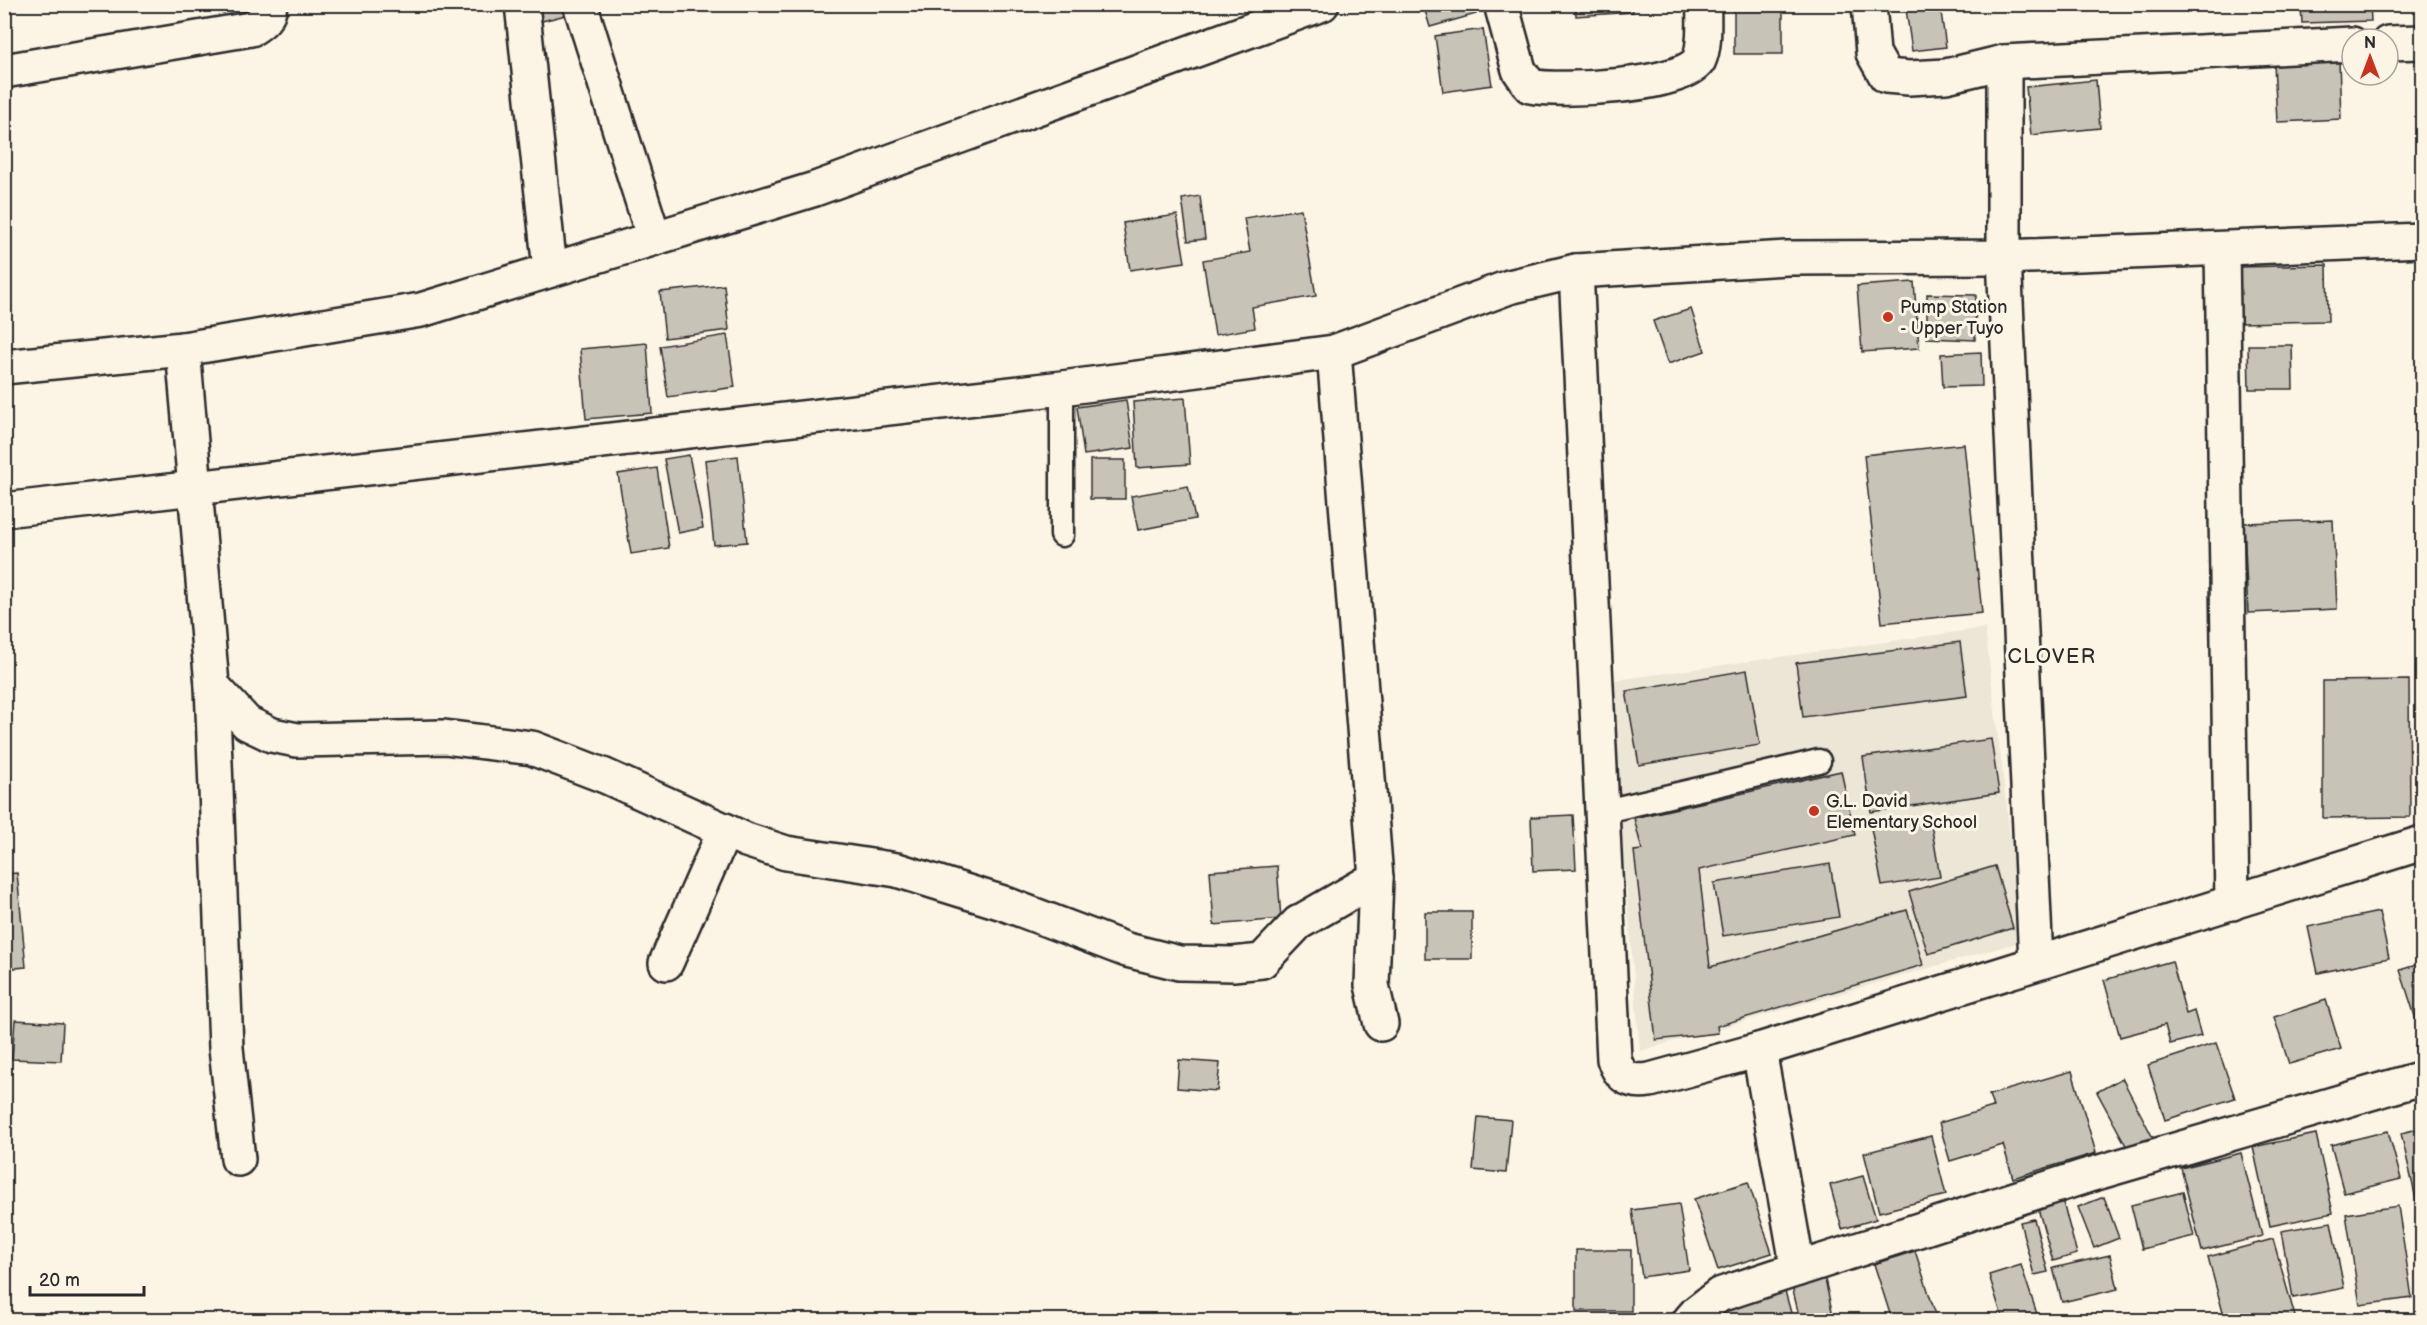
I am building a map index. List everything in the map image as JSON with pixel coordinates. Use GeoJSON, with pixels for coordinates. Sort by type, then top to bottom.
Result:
{"type":"FeatureCollection","features":[{"type":"Feature","properties":{"kind":"street"},"geometry":{"type":"LineString","coordinates":[[4,71],[251,29],[262,22],[270,4]]}},
{"type":"Feature","properties":{"kind":"street"},"geometry":{"type":"LineString","coordinates":[[522,4],[550,270]]}},
{"type":"Feature","properties":{"kind":"street"},"geometry":{"type":"LineString","coordinates":[[580,4],[654,238]]}},
{"type":"Feature","properties":{"kind":"street"},"geometry":{"type":"LineString","coordinates":[[4,368],[183,349],[421,310],[815,189],[1322,4]]}},
{"type":"Feature","properties":{"kind":"street"},"geometry":{"type":"LineString","coordinates":[[1501,4],[1519,70],[1530,86],[1546,90],[1640,84],[1681,74],[1698,62],[1702,44],[1704,4]]}},
{"type":"Feature","properties":{"kind":"street"},"geometry":{"type":"LineString","coordinates":[[1869,4],[1873,53],[1886,76],[1909,78],[1946,76],[2004,62],[2340,45]]}},
{"type":"Feature","properties":{"kind":"street"},"geometry":{"type":"LineString","coordinates":[[2400,43],[2422,42]]}},
{"type":"Feature","properties":{"kind":"street"},"geometry":{"type":"LineString","coordinates":[[2004,62],[2004,257],[2036,962]]}},
{"type":"Feature","properties":{"kind":"street"},"geometry":{"type":"LineString","coordinates":[[4,510],[1062,388],[1334,352],[1509,287],[1576,271],[1787,258],[2004,257],[2222,250],[2422,240]]}},
{"type":"Feature","properties":{"kind":"street"},"geometry":{"type":"LineString","coordinates":[[2222,250],[2232,903]]}},
{"type":"Feature","properties":{"kind":"street"},"geometry":{"type":"LineString","coordinates":[[1576,271],[1614,1059],[1618,1072],[1626,1078],[1636,1082],[1759,1050],[2422,843]]}},
{"type":"Feature","properties":{"kind":"street"},"geometry":{"type":"LineString","coordinates":[[183,349],[212,685],[225,1036],[238,1159]]}},
{"type":"Feature","properties":{"kind":"street"},"geometry":{"type":"LineString","coordinates":[[1334,352],[1376,878],[1372,985],[1381,1024]]}},
{"type":"Feature","properties":{"kind":"street"},"geometry":{"type":"LineString","coordinates":[[212,685],[247,723],[272,735],[297,740],[444,737],[532,748],[605,776],[746,840],[786,853],[897,870],[1003,903],[1126,950],[1179,963],[1233,964],[1262,961],[1298,923],[1376,878]]}},
{"type":"Feature","properties":{"kind":"street"},"geometry":{"type":"LineString","coordinates":[[666,963],[725,830]]}},
{"type":"Feature","properties":{"kind":"street"},"geometry":{"type":"LineString","coordinates":[[1759,1050],[1798,1269]]}},
{"type":"Feature","properties":{"kind":"street"},"geometry":{"type":"LineString","coordinates":[[1690,1320],[1719,1295],[2086,1176],[2422,1078]]}},
{"type":"Feature","properties":{"kind":"lane"},"geometry":{"type":"LineString","coordinates":[[1062,388],[1062,535]]}},
{"type":"Feature","properties":{"kind":"lane"},"geometry":{"type":"LineString","coordinates":[[1601,812],[1819,760]]}},
{"type":"Feature","properties":{"kind":"shaded area","name":"G.L. David Elementary School"},"geometry":{"type":"Polygon","coordinates":[[[1985,628],[2023,941],[1640,1051],[1609,681],[1985,628]]]}},
{"type":"Feature","properties":{"kind":"building"},"geometry":{"type":"Polygon","coordinates":[[[533,4],[567,4],[570,14],[538,22],[533,4]]]}},
{"type":"Feature","properties":{"kind":"building"},"geometry":{"type":"Polygon","coordinates":[[[1423,4],[1473,4],[1476,14],[1430,27],[1423,4]]]}},
{"type":"Feature","properties":{"kind":"building"},"geometry":{"type":"Polygon","coordinates":[[[1575,4],[1632,4],[1633,12],[1576,16],[1575,4]]]}},
{"type":"Feature","properties":{"kind":"building"},"geometry":{"type":"Polygon","coordinates":[[[1734,4],[1783,4],[1783,54],[1734,54],[1734,4]]]}},
{"type":"Feature","properties":{"kind":"building"},"geometry":{"type":"Polygon","coordinates":[[[2301,4],[2370,4],[2371,21],[2302,23],[2301,4]]]}},
{"type":"Feature","properties":{"kind":"building"},"geometry":{"type":"Polygon","coordinates":[[[1940,5],[1946,47],[1912,51],[1906,9],[1940,5]]]}},
{"type":"Feature","properties":{"kind":"building"},"geometry":{"type":"Polygon","coordinates":[[[1483,29],[1492,85],[1443,92],[1435,36],[1483,29]]]}},
{"type":"Feature","properties":{"kind":"building"},"geometry":{"type":"Polygon","coordinates":[[[2339,60],[2341,119],[2277,122],[2274,63],[2339,60]]]}},
{"type":"Feature","properties":{"kind":"building"},"geometry":{"type":"Polygon","coordinates":[[[2096,80],[2100,128],[2031,135],[2026,87],[2096,80]]]}},
{"type":"Feature","properties":{"kind":"building"},"geometry":{"type":"Polygon","coordinates":[[[1200,196],[1205,239],[1188,241],[1182,199],[1200,196]]]}},
{"type":"Feature","properties":{"kind":"building"},"geometry":{"type":"Polygon","coordinates":[[[1301,209],[1316,296],[1252,307],[1255,328],[1215,335],[1203,260],[1250,252],[1244,218],[1301,209]]]}},
{"type":"Feature","properties":{"kind":"building"},"geometry":{"type":"Polygon","coordinates":[[[1177,215],[1185,262],[1130,270],[1123,223],[1177,215]]]}},
{"type":"Feature","properties":{"kind":"building"},"geometry":{"type":"Polygon","coordinates":[[[2327,265],[2328,321],[2240,323],[2239,267],[2327,265]]]}},
{"type":"Feature","properties":{"kind":"building","name":"Pump Station - Upper Tuyo"},"geometry":{"type":"Polygon","coordinates":[[[1914,282],[1919,348],[1862,352],[1857,286],[1914,282]]]}},
{"type":"Feature","properties":{"kind":"building"},"geometry":{"type":"Polygon","coordinates":[[[724,285],[729,330],[665,338],[660,292],[724,285]]]}},
{"type":"Feature","properties":{"kind":"building"},"geometry":{"type":"Polygon","coordinates":[[[1927,294],[1976,295],[1975,340],[1927,338],[1927,294]]]}},
{"type":"Feature","properties":{"kind":"building"},"geometry":{"type":"Polygon","coordinates":[[[1691,309],[1705,351],[1668,364],[1653,321],[1691,309]]]}},
{"type":"Feature","properties":{"kind":"building"},"geometry":{"type":"Polygon","coordinates":[[[727,335],[735,387],[668,397],[660,346],[727,335]]]}},
{"type":"Feature","properties":{"kind":"building"},"geometry":{"type":"Polygon","coordinates":[[[647,343],[652,413],[586,419],[580,349],[647,343]]]}},
{"type":"Feature","properties":{"kind":"building"},"geometry":{"type":"Polygon","coordinates":[[[2248,345],[2292,345],[2293,389],[2249,389],[2248,345]]]}},
{"type":"Feature","properties":{"kind":"building"},"geometry":{"type":"Polygon","coordinates":[[[1981,352],[1982,386],[1943,387],[1941,354],[1981,352]]]}},
{"type":"Feature","properties":{"kind":"building"},"geometry":{"type":"Polygon","coordinates":[[[1185,398],[1190,464],[1137,468],[1133,402],[1185,398]]]}},
{"type":"Feature","properties":{"kind":"building"},"geometry":{"type":"Polygon","coordinates":[[[1126,400],[1133,448],[1084,455],[1077,407],[1126,400]]]}},
{"type":"Feature","properties":{"kind":"building"},"geometry":{"type":"Polygon","coordinates":[[[1964,444],[1982,613],[1882,623],[1864,455],[1964,444]]]}},
{"type":"Feature","properties":{"kind":"building"},"geometry":{"type":"Polygon","coordinates":[[[689,455],[703,528],[678,533],[664,459],[689,455]]]}},
{"type":"Feature","properties":{"kind":"building"},"geometry":{"type":"Polygon","coordinates":[[[738,456],[747,542],[714,545],[705,460],[738,456]]]}},
{"type":"Feature","properties":{"kind":"building"},"geometry":{"type":"Polygon","coordinates":[[[1090,460],[1125,460],[1125,499],[1090,499],[1090,460]]]}},
{"type":"Feature","properties":{"kind":"building"},"geometry":{"type":"Polygon","coordinates":[[[657,468],[669,548],[631,554],[618,474],[657,468]]]}},
{"type":"Feature","properties":{"kind":"building"},"geometry":{"type":"Polygon","coordinates":[[[1188,486],[1195,519],[1138,530],[1131,496],[1188,486]]]}},
{"type":"Feature","properties":{"kind":"building"},"geometry":{"type":"Polygon","coordinates":[[[2333,520],[2337,609],[2248,613],[2244,523],[2333,520]]]}},
{"type":"Feature","properties":{"kind":"building"},"geometry":{"type":"Polygon","coordinates":[[[1960,642],[1967,696],[1803,717],[1796,663],[1960,642]]]}},
{"type":"Feature","properties":{"kind":"building"},"geometry":{"type":"Polygon","coordinates":[[[1747,670],[1760,745],[1639,765],[1626,691],[1747,670]]]}},
{"type":"Feature","properties":{"kind":"building"},"geometry":{"type":"Polygon","coordinates":[[[2409,680],[2410,817],[2323,818],[2323,681],[2409,680]]]}},
{"type":"Feature","properties":{"kind":"building"},"geometry":{"type":"Polygon","coordinates":[[[1991,739],[1999,793],[1871,812],[1863,757],[1991,739]]]}},
{"type":"Feature","properties":{"kind":"building"},"geometry":{"type":"Polygon","coordinates":[[[1841,771],[1855,835],[1699,870],[1710,967],[1907,910],[1923,965],[1717,1026],[1718,1033],[1656,1040],[1634,851],[1642,850],[1634,818],[1841,771]]]}},
{"type":"Feature","properties":{"kind":"building"},"geometry":{"type":"Polygon","coordinates":[[[1573,815],[1576,869],[1533,871],[1531,817],[1573,815]]]}},
{"type":"Feature","properties":{"kind":"building"},"geometry":{"type":"Polygon","coordinates":[[[1930,818],[1940,877],[1882,886],[1871,828],[1930,818]]]}},
{"type":"Feature","properties":{"kind":"building"},"geometry":{"type":"Polygon","coordinates":[[[1830,864],[1839,917],[1723,936],[1714,883],[1830,864]]]}},
{"type":"Feature","properties":{"kind":"building"},"geometry":{"type":"Polygon","coordinates":[[[1277,866],[1281,919],[1214,925],[1210,871],[1277,866]]]}},
{"type":"Feature","properties":{"kind":"building"},"geometry":{"type":"Polygon","coordinates":[[[1995,866],[2013,928],[1928,954],[1909,892],[1995,866]]]}},
{"type":"Feature","properties":{"kind":"building"},"geometry":{"type":"Polygon","coordinates":[[[17,873],[26,967],[4,969],[4,874],[17,873]]]}},
{"type":"Feature","properties":{"kind":"building"},"geometry":{"type":"Polygon","coordinates":[[[1425,912],[1472,912],[1472,959],[1425,959],[1425,912]]]}},
{"type":"Feature","properties":{"kind":"building"},"geometry":{"type":"Polygon","coordinates":[[[2379,912],[2389,958],[2318,973],[2308,927],[2379,912]]]}},
{"type":"Feature","properties":{"kind":"building"},"geometry":{"type":"Polygon","coordinates":[[[2172,961],[2186,1014],[2194,1011],[2201,1036],[2170,1044],[2165,1025],[2120,1037],[2104,980],[2172,961]]]}},
{"type":"Feature","properties":{"kind":"building"},"geometry":{"type":"Polygon","coordinates":[[[2422,963],[2422,1038],[2400,970],[2422,963]]]}},
{"type":"Feature","properties":{"kind":"building"},"geometry":{"type":"Polygon","coordinates":[[[2326,1000],[2341,1049],[2289,1064],[2274,1017],[2326,1000]]]}},
{"type":"Feature","properties":{"kind":"building"},"geometry":{"type":"Polygon","coordinates":[[[15,1020],[63,1023],[61,1061],[12,1059],[15,1020]]]}},
{"type":"Feature","properties":{"kind":"building"},"geometry":{"type":"Polygon","coordinates":[[[2216,1043],[2235,1098],[2165,1120],[2148,1065],[2216,1043]]]}},
{"type":"Feature","properties":{"kind":"building"},"geometry":{"type":"Polygon","coordinates":[[[1179,1060],[1220,1063],[1217,1091],[1177,1088],[1179,1060]]]}},
{"type":"Feature","properties":{"kind":"building"},"geometry":{"type":"Polygon","coordinates":[[[2072,1071],[2096,1153],[2013,1178],[2003,1145],[1950,1161],[1939,1123],[1993,1107],[1989,1095],[2072,1071]]]}},
{"type":"Feature","properties":{"kind":"building"},"geometry":{"type":"Polygon","coordinates":[[[2122,1078],[2153,1138],[2129,1151],[2097,1092],[2122,1078]]]}},
{"type":"Feature","properties":{"kind":"building"},"geometry":{"type":"Polygon","coordinates":[[[1478,1117],[1511,1120],[1506,1173],[1473,1170],[1478,1117]]]}},
{"type":"Feature","properties":{"kind":"building"},"geometry":{"type":"Polygon","coordinates":[[[2422,1128],[2422,1207],[2418,1208],[2401,1133],[2422,1128]]]}},
{"type":"Feature","properties":{"kind":"building"},"geometry":{"type":"Polygon","coordinates":[[[2388,1131],[2401,1179],[2344,1193],[2331,1145],[2388,1131]]]}},
{"type":"Feature","properties":{"kind":"building"},"geometry":{"type":"Polygon","coordinates":[[[2316,1134],[2333,1213],[2270,1226],[2253,1147],[2316,1134]]]}},
{"type":"Feature","properties":{"kind":"building"},"geometry":{"type":"Polygon","coordinates":[[[1931,1136],[1946,1195],[1879,1212],[1864,1153],[1931,1136]]]}},
{"type":"Feature","properties":{"kind":"building"},"geometry":{"type":"Polygon","coordinates":[[[2241,1153],[2262,1236],[2202,1251],[2181,1168],[2241,1153]]]}},
{"type":"Feature","properties":{"kind":"building"},"geometry":{"type":"Polygon","coordinates":[[[1863,1176],[1876,1219],[1842,1229],[1830,1185],[1863,1176]]]}},
{"type":"Feature","properties":{"kind":"building"},"geometry":{"type":"Polygon","coordinates":[[[1748,1182],[1772,1253],[1718,1270],[1694,1199],[1748,1182]]]}},
{"type":"Feature","properties":{"kind":"building"},"geometry":{"type":"Polygon","coordinates":[[[2183,1192],[2194,1236],[2142,1249],[2131,1205],[2183,1192]]]}},
{"type":"Feature","properties":{"kind":"building"},"geometry":{"type":"Polygon","coordinates":[[[2104,1197],[2119,1238],[2094,1248],[2078,1207],[2104,1197]]]}},
{"type":"Feature","properties":{"kind":"building"},"geometry":{"type":"Polygon","coordinates":[[[2062,1199],[2077,1254],[2053,1261],[2037,1205],[2062,1199]]]}},
{"type":"Feature","properties":{"kind":"building"},"geometry":{"type":"Polygon","coordinates":[[[1679,1204],[1689,1270],[1642,1277],[1632,1210],[1679,1204]]]}},
{"type":"Feature","properties":{"kind":"building"},"geometry":{"type":"Polygon","coordinates":[[[2398,1206],[2412,1298],[2360,1305],[2346,1214],[2398,1206]]]}},
{"type":"Feature","properties":{"kind":"building"},"geometry":{"type":"Polygon","coordinates":[[[2034,1219],[2048,1272],[2034,1275],[2020,1222],[2034,1219]]]}},
{"type":"Feature","properties":{"kind":"building"},"geometry":{"type":"Polygon","coordinates":[[[2331,1222],[2344,1288],[2293,1298],[2281,1231],[2331,1222]]]}},
{"type":"Feature","properties":{"kind":"building"},"geometry":{"type":"Polygon","coordinates":[[[2273,1239],[2296,1320],[2225,1320],[2208,1257],[2273,1239]]]}},
{"type":"Feature","properties":{"kind":"building"},"geometry":{"type":"Polygon","coordinates":[[[1576,1250],[1631,1250],[1631,1311],[1576,1311],[1576,1250]]]}},
{"type":"Feature","properties":{"kind":"building"},"geometry":{"type":"Polygon","coordinates":[[[1915,1251],[1936,1315],[1918,1320],[1892,1320],[1874,1264],[1915,1251]]]}},
{"type":"Feature","properties":{"kind":"building"},"geometry":{"type":"Polygon","coordinates":[[[2110,1255],[2118,1289],[2062,1302],[2053,1268],[2110,1255]]]}},
{"type":"Feature","properties":{"kind":"building"},"geometry":{"type":"Polygon","coordinates":[[[2021,1265],[2037,1314],[2015,1320],[2003,1320],[1989,1275],[2021,1265]]]}},
{"type":"Feature","properties":{"kind":"building"},"geometry":{"type":"Polygon","coordinates":[[[1824,1275],[1834,1320],[1800,1320],[1791,1282],[1824,1275]]]}},
{"type":"Feature","properties":{"kind":"building"},"geometry":{"type":"Polygon","coordinates":[[[1783,1284],[1793,1320],[1724,1320],[1719,1302],[1783,1284]]]}},
{"type":"Feature","properties":{"kind":"place","name":"Pump Station - Upper Tuyo"},"geometry":{"type":"Point","coordinates":[1888,317]}},
{"type":"Feature","properties":{"kind":"place","name":"G.L. David Elementary School"},"geometry":{"type":"Point","coordinates":[1814,811]}},
{"type":"Feature","properties":{"kind":"district","name":"CLOVER"},"geometry":{"type":"Point","coordinates":[2052,656]}}]}
